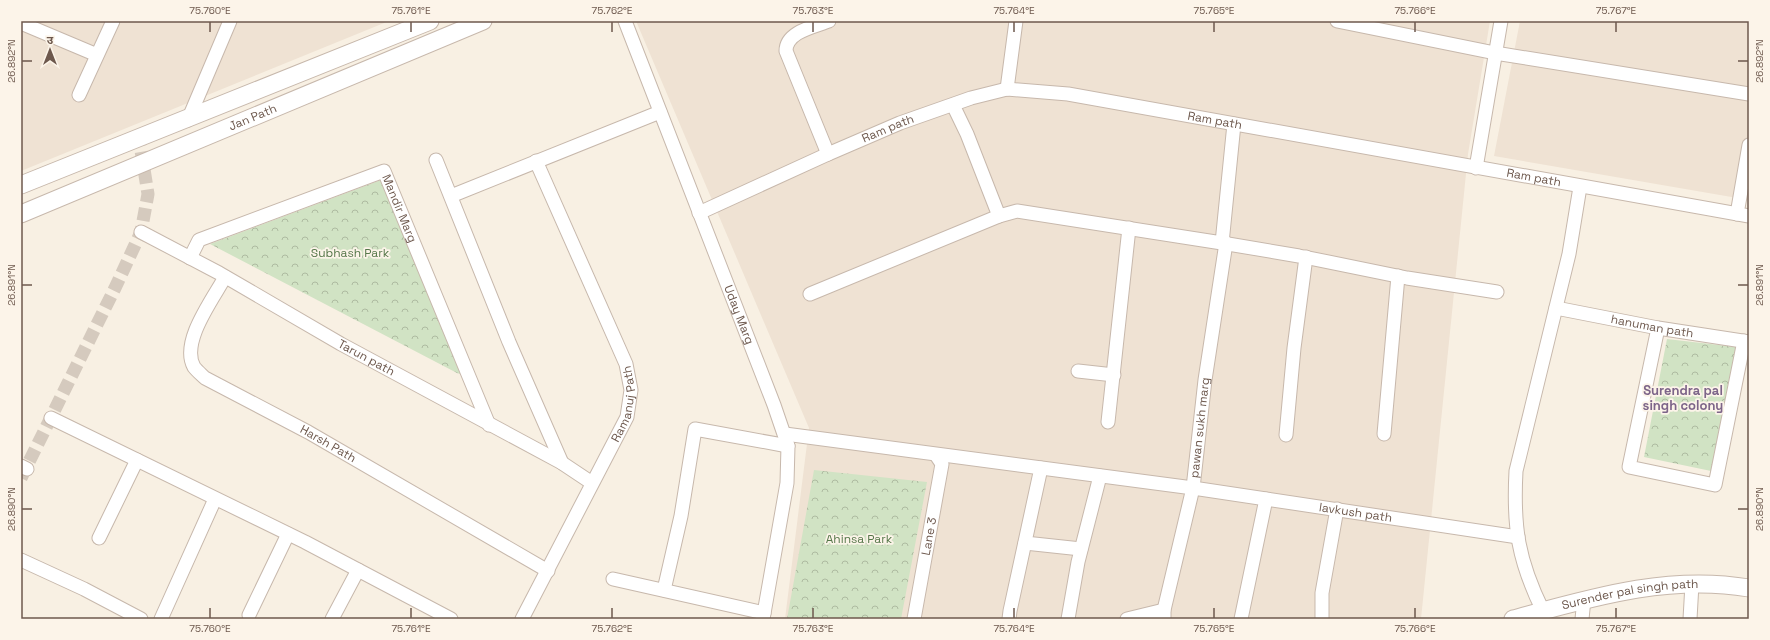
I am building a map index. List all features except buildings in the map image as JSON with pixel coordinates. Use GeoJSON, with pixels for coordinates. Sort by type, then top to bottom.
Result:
{"type":"FeatureCollection","features":[{"type":"Feature","properties":{"kind":"street"},"geometry":{"type":"LineString","coordinates":[[79,95],[112,21]]}},
{"type":"Feature","properties":{"kind":"street"},"geometry":{"type":"LineString","coordinates":[[188,120],[230,21]]}},
{"type":"Feature","properties":{"kind":"street","name":"Jan Path"},"geometry":{"type":"LineString","coordinates":[[21,185],[188,120],[430,21]]}},
{"type":"Feature","properties":{"kind":"street","name":"Jan Path"},"geometry":{"type":"LineString","coordinates":[[21,214],[484,21]]}},
{"type":"Feature","properties":{"kind":"street","name":"Uday Marg"},"geometry":{"type":"LineString","coordinates":[[625,21],[786,440],[788,483],[764,616]]}},
{"type":"Feature","properties":{"kind":"street"},"geometry":{"type":"LineString","coordinates":[[828,154],[786,51],[786,44],[791,36],[829,21]]}},
{"type":"Feature","properties":{"kind":"street"},"geometry":{"type":"LineString","coordinates":[[1007,89],[1016,21]]}},
{"type":"Feature","properties":{"kind":"street"},"geometry":{"type":"LineString","coordinates":[[1337,21],[1495,53],[1749,94]]}},
{"type":"Feature","properties":{"kind":"street"},"geometry":{"type":"LineString","coordinates":[[1476,168],[1500,21]]}},
{"type":"Feature","properties":{"kind":"street"},"geometry":{"type":"LineString","coordinates":[[21,23],[97,55]]}},
{"type":"Feature","properties":{"kind":"street","name":"Ram path"},"geometry":{"type":"LineString","coordinates":[[699,213],[900,123],[971,98],[1007,89],[1068,94],[1580,187],[1743,215]]}},
{"type":"Feature","properties":{"kind":"street"},"geometry":{"type":"LineString","coordinates":[[954,105],[1000,216]]}},
{"type":"Feature","properties":{"kind":"street"},"geometry":{"type":"LineString","coordinates":[[451,196],[660,112]]}},
{"type":"Feature","properties":{"kind":"street","name":"pawan sukh marg"},"geometry":{"type":"LineString","coordinates":[[1164,614],[1193,488],[1205,380],[1224,243],[1234,124]]}},
{"type":"Feature","properties":{"kind":"street"},"geometry":{"type":"LineString","coordinates":[[1743,215],[1749,145]]}},
{"type":"Feature","properties":{"kind":"street"},"geometry":{"type":"LineString","coordinates":[[436,160],[509,342],[562,463]]}},
{"type":"Feature","properties":{"kind":"street","name":"Ramanuj Path"},"geometry":{"type":"LineString","coordinates":[[522,619],[627,416],[631,390],[626,364],[536,161]]}},
{"type":"Feature","properties":{"kind":"street","name":"Mandir Marg"},"geometry":{"type":"LineString","coordinates":[[190,258],[199,240],[384,171],[489,425]]}},
{"type":"Feature","properties":{"kind":"street"},"geometry":{"type":"LineString","coordinates":[[1543,611],[1530,583],[1518,537],[1514,508],[1516,471],[1569,254],[1580,187]]}},
{"type":"Feature","properties":{"kind":"street"},"geometry":{"type":"LineString","coordinates":[[810,294],[1017,210],[1306,257],[1398,276],[1497,292]]}},
{"type":"Feature","properties":{"kind":"street"},"geometry":{"type":"LineString","coordinates":[[1108,422],[1129,228]]}},
{"type":"Feature","properties":{"kind":"street","name":"Tarun path"},"geometry":{"type":"LineString","coordinates":[[141,232],[225,277],[341,344],[562,463],[592,483]]}},
{"type":"Feature","properties":{"kind":"street"},"geometry":{"type":"LineString","coordinates":[[1286,435],[1294,348],[1306,257]]}},
{"type":"Feature","properties":{"kind":"street"},"geometry":{"type":"LineString","coordinates":[[1384,434],[1398,276]]}},
{"type":"Feature","properties":{"kind":"street","name":"Harsh Path"},"geometry":{"type":"LineString","coordinates":[[225,277],[193,335],[190,351],[194,367],[205,378],[308,432],[548,571]]}},
{"type":"Feature","properties":{"kind":"street","name":"hanuman path"},"geometry":{"type":"LineString","coordinates":[[1556,308],[1658,328],[1746,342]]}},
{"type":"Feature","properties":{"kind":"street"},"geometry":{"type":"LineString","coordinates":[[1658,328],[1629,467],[1715,485],[1746,342]]}},
{"type":"Feature","properties":{"kind":"street"},"geometry":{"type":"LineString","coordinates":[[1078,372],[1114,375]]}},
{"type":"Feature","properties":{"kind":"street"},"geometry":{"type":"LineString","coordinates":[[51,418],[288,534],[451,619]]}},
{"type":"Feature","properties":{"kind":"street","name":"lavkush path"},"geometry":{"type":"LineString","coordinates":[[664,590],[681,516],[695,429],[1041,468],[1193,488],[1518,537]]}},
{"type":"Feature","properties":{"kind":"street","name":"Lane 3"},"geometry":{"type":"LineString","coordinates":[[914,619],[942,464],[936,455]]}},
{"type":"Feature","properties":{"kind":"street"},"geometry":{"type":"LineString","coordinates":[[99,538],[137,460]]}},
{"type":"Feature","properties":{"kind":"street"},"geometry":{"type":"LineString","coordinates":[[1010,619],[1010,611],[1041,468]]}},
{"type":"Feature","properties":{"kind":"street"},"geometry":{"type":"LineString","coordinates":[[1068,619],[1081,549],[1100,476]]}},
{"type":"Feature","properties":{"kind":"street"},"geometry":{"type":"LineString","coordinates":[[161,619],[216,499]]}},
{"type":"Feature","properties":{"kind":"street"},"geometry":{"type":"LineString","coordinates":[[1241,619],[1266,499]]}},
{"type":"Feature","properties":{"kind":"street"},"geometry":{"type":"LineString","coordinates":[[1322,619],[1322,593],[1337,509]]}},
{"type":"Feature","properties":{"kind":"street"},"geometry":{"type":"LineString","coordinates":[[249,615],[288,534]]}},
{"type":"Feature","properties":{"kind":"street"},"geometry":{"type":"LineString","coordinates":[[1025,543],[1081,549]]}},
{"type":"Feature","properties":{"kind":"street"},"geometry":{"type":"LineString","coordinates":[[21,560],[84,589],[141,619]]}},
{"type":"Feature","properties":{"kind":"street"},"geometry":{"type":"LineString","coordinates":[[332,619],[358,570]]}},
{"type":"Feature","properties":{"kind":"street"},"geometry":{"type":"LineString","coordinates":[[613,579],[664,590],[764,616]]}},
{"type":"Feature","properties":{"kind":"street"},"geometry":{"type":"LineString","coordinates":[[1690,619],[1692,584]]}},
{"type":"Feature","properties":{"kind":"street","name":"Surender pal singh path"},"geometry":{"type":"LineString","coordinates":[[1512,619],[1584,599],[1635,588],[1692,584],[1749,588]]}},
{"type":"Feature","properties":{"kind":"street"},"geometry":{"type":"LineString","coordinates":[[1582,619],[1584,599]]}},
{"type":"Feature","properties":{"kind":"street"},"geometry":{"type":"LineString","coordinates":[[1127,619],[1164,614]]}},
{"type":"Feature","properties":{"kind":"shaded area"},"geometry":{"type":"Polygon","coordinates":[[[21,21],[389,21],[21,171],[21,21]]]}},
{"type":"Feature","properties":{"kind":"shaded area"},"geometry":{"type":"Polygon","coordinates":[[[636,21],[1490,21],[1468,154],[1421,619],[785,619],[809,428],[636,21]]]}},
{"type":"Feature","properties":{"kind":"shaded area"},"geometry":{"type":"Polygon","coordinates":[[[1520,21],[1749,21],[1749,200],[1494,156],[1520,21]]]}},
{"type":"Feature","properties":{"kind":"green space","name":"Subhash Park"},"geometry":{"type":"Polygon","coordinates":[[[381,180],[469,377],[457,373],[210,244],[381,180]]]}},
{"type":"Feature","properties":{"kind":"green space"},"geometry":{"type":"Polygon","coordinates":[[[1667,339],[1736,347],[1711,471],[1644,457],[1667,339]]]}},
{"type":"Feature","properties":{"kind":"green space","name":"Ahinsa Park"},"geometry":{"type":"Polygon","coordinates":[[[814,470],[927,482],[901,619],[787,619],[814,470]]]}},
{"type":"Feature","properties":{"kind":"tunnel"},"geometry":{"type":"LineString","coordinates":[[21,478],[141,232],[148,194],[139,138]]}},
{"type":"Feature","properties":{"kind":"district","name":"Surendra pal singh colony"},"geometry":{"type":"Point","coordinates":[1683,398]}}]}
